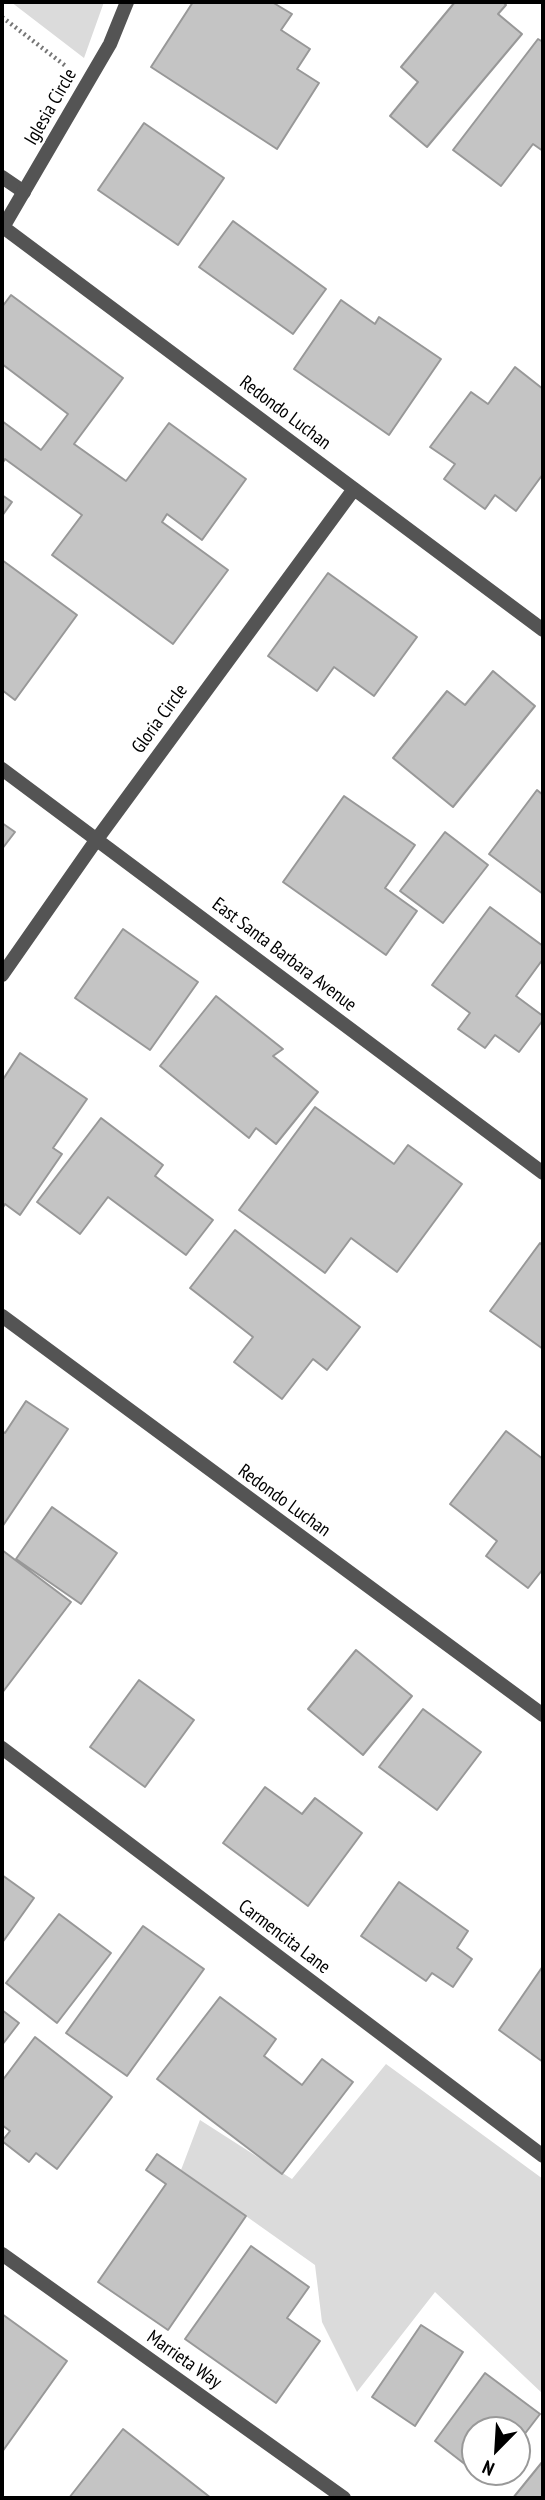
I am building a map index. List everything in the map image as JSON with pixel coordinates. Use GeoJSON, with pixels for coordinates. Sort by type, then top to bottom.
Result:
{"type":"FeatureCollection","features":[{"type":"Feature","properties":{"kind":"street","name":"Iglesia Circle"},"geometry":{"type":"LineString","coordinates":[[3,228],[110,44],[127,2]]}},
{"type":"Feature","properties":{"kind":"street"},"geometry":{"type":"LineString","coordinates":[[2,177],[24,192]]}},
{"type":"Feature","properties":{"kind":"street","name":"Redondo Luchan"},"geometry":{"type":"LineString","coordinates":[[3,228],[543,630]]}},
{"type":"Feature","properties":{"kind":"street","name":"Gloria Circle"},"geometry":{"type":"LineString","coordinates":[[2,975],[97,839],[354,489]]}},
{"type":"Feature","properties":{"kind":"street","name":"East Santa Barbara Avenue"},"geometry":{"type":"LineString","coordinates":[[2,769],[543,1173]]}},
{"type":"Feature","properties":{"kind":"street","name":"Redondo Luchan"},"geometry":{"type":"LineString","coordinates":[[2,1316],[543,1715]]}},
{"type":"Feature","properties":{"kind":"street","name":"Carmencita Lane"},"geometry":{"type":"LineString","coordinates":[[2,1748],[543,2156]]}},
{"type":"Feature","properties":{"kind":"street","name":"Marrieta Way"},"geometry":{"type":"LineString","coordinates":[[2,2254],[344,2498]]}},
{"type":"Feature","properties":{"kind":"path"},"geometry":{"type":"LineString","coordinates":[[2,17],[87,83]]}},
{"type":"Feature","properties":{"kind":"shaded area"},"geometry":{"type":"Polygon","coordinates":[[[11,2],[104,2],[84,58],[11,2]]]}},
{"type":"Feature","properties":{"kind":"shaded area"},"geometry":{"type":"Polygon","coordinates":[[[386,2064],[543,2179],[543,2394],[435,2292],[357,2392],[322,2322],[315,2265],[181,2170],[200,2120],[292,2179],[386,2064]]]}},
{"type":"Feature","properties":{"kind":"building"},"geometry":{"type":"Polygon","coordinates":[[[193,2],[272,2],[292,14],[281,30],[310,49],[297,69],[319,83],[277,149],[151,67],[193,2]]]}},
{"type":"Feature","properties":{"kind":"building"},"geometry":{"type":"Polygon","coordinates":[[[455,2],[503,2],[506,5],[498,14],[522,34],[427,147],[390,116],[418,82],[401,67],[455,2]]]}},
{"type":"Feature","properties":{"kind":"building"},"geometry":{"type":"Polygon","coordinates":[[[538,39],[543,42],[543,151],[533,144],[501,186],[453,150],[538,39]]]}},
{"type":"Feature","properties":{"kind":"building"},"geometry":{"type":"Polygon","coordinates":[[[144,123],[224,178],[178,245],[98,190],[144,123]]]}},
{"type":"Feature","properties":{"kind":"building"},"geometry":{"type":"Polygon","coordinates":[[[233,221],[326,289],[293,334],[199,267],[233,221]]]}},
{"type":"Feature","properties":{"kind":"building"},"geometry":{"type":"Polygon","coordinates":[[[11,295],[123,378],[74,444],[126,481],[169,423],[246,479],[202,540],[167,514],[162,522],[228,570],[173,644],[52,555],[82,515],[5,459],[2,464],[2,421],[41,450],[68,414],[2,364],[2,307],[11,295]]]}},
{"type":"Feature","properties":{"kind":"building"},"geometry":{"type":"Polygon","coordinates":[[[341,300],[375,324],[379,317],[441,359],[389,435],[294,369],[341,300]]]}},
{"type":"Feature","properties":{"kind":"building"},"geometry":{"type":"Polygon","coordinates":[[[515,367],[543,389],[543,474],[516,511],[495,495],[485,509],[444,479],[455,464],[430,447],[471,392],[488,404],[515,367]]]}},
{"type":"Feature","properties":{"kind":"building"},"geometry":{"type":"Polygon","coordinates":[[[2,495],[12,502],[2,516],[2,495]]]}},
{"type":"Feature","properties":{"kind":"building"},"geometry":{"type":"Polygon","coordinates":[[[2,560],[77,615],[15,700],[2,690],[2,560]]]}},
{"type":"Feature","properties":{"kind":"building"},"geometry":{"type":"Polygon","coordinates":[[[328,573],[417,637],[374,696],[334,667],[317,691],[268,656],[328,573]]]}},
{"type":"Feature","properties":{"kind":"building"},"geometry":{"type":"Polygon","coordinates":[[[493,671],[535,706],[453,807],[393,758],[447,691],[465,705],[493,671]]]}},
{"type":"Feature","properties":{"kind":"building"},"geometry":{"type":"Polygon","coordinates":[[[537,790],[543,795],[543,894],[489,854],[537,790]]]}},
{"type":"Feature","properties":{"kind":"building"},"geometry":{"type":"Polygon","coordinates":[[[344,796],[415,845],[385,888],[417,911],[386,955],[283,882],[344,796]]]}},
{"type":"Feature","properties":{"kind":"building"},"geometry":{"type":"Polygon","coordinates":[[[2,823],[15,832],[2,849],[2,823]]]}},
{"type":"Feature","properties":{"kind":"building"},"geometry":{"type":"Polygon","coordinates":[[[445,832],[488,865],[443,923],[400,891],[445,832]]]}},
{"type":"Feature","properties":{"kind":"building"},"geometry":{"type":"Polygon","coordinates":[[[490,907],[543,946],[543,959],[516,996],[543,1016],[543,1020],[519,1052],[495,1035],[485,1048],[458,1029],[470,1013],[432,985],[490,907]]]}},
{"type":"Feature","properties":{"kind":"building"},"geometry":{"type":"Polygon","coordinates":[[[123,929],[198,982],[150,1050],[75,998],[123,929]]]}},
{"type":"Feature","properties":{"kind":"building"},"geometry":{"type":"Polygon","coordinates":[[[216,996],[283,1049],[273,1056],[318,1092],[276,1144],[256,1128],[249,1138],[160,1066],[216,996]]]}},
{"type":"Feature","properties":{"kind":"building"},"geometry":{"type":"Polygon","coordinates":[[[20,1053],[87,1099],[53,1148],[62,1154],[20,1215],[5,1204],[2,1209],[2,1081],[20,1053]]]}},
{"type":"Feature","properties":{"kind":"building"},"geometry":{"type":"Polygon","coordinates":[[[315,1107],[394,1164],[408,1145],[462,1184],[397,1272],[351,1238],[325,1273],[239,1210],[315,1107]]]}},
{"type":"Feature","properties":{"kind":"building"},"geometry":{"type":"Polygon","coordinates":[[[101,1118],[163,1165],[155,1176],[213,1220],[186,1255],[108,1197],[80,1234],[37,1202],[101,1118]]]}},
{"type":"Feature","properties":{"kind":"building"},"geometry":{"type":"Polygon","coordinates":[[[235,1230],[360,1327],[327,1370],[313,1359],[282,1399],[234,1362],[253,1337],[190,1288],[235,1230]]]}},
{"type":"Feature","properties":{"kind":"building"},"geometry":{"type":"Polygon","coordinates":[[[540,1243],[543,1246],[543,1349],[490,1311],[540,1243]]]}},
{"type":"Feature","properties":{"kind":"building"},"geometry":{"type":"Polygon","coordinates":[[[26,1401],[68,1429],[2,1527],[2,1431],[5,1433],[26,1401]]]}},
{"type":"Feature","properties":{"kind":"building"},"geometry":{"type":"Polygon","coordinates":[[[506,1431],[543,1459],[543,1569],[528,1588],[486,1556],[497,1541],[450,1504],[506,1431]]]}},
{"type":"Feature","properties":{"kind":"building"},"geometry":{"type":"Polygon","coordinates":[[[52,1507],[117,1553],[81,1604],[16,1559],[52,1507]]]}},
{"type":"Feature","properties":{"kind":"building"},"geometry":{"type":"Polygon","coordinates":[[[2,1550],[71,1602],[2,1693],[2,1550]]]}},
{"type":"Feature","properties":{"kind":"building"},"geometry":{"type":"Polygon","coordinates":[[[356,1650],[412,1696],[363,1755],[308,1709],[356,1650]]]}},
{"type":"Feature","properties":{"kind":"building"},"geometry":{"type":"Polygon","coordinates":[[[139,1680],[194,1720],[145,1787],[90,1747],[139,1680]]]}},
{"type":"Feature","properties":{"kind":"building"},"geometry":{"type":"Polygon","coordinates":[[[423,1709],[481,1752],[437,1810],[379,1767],[423,1709]]]}},
{"type":"Feature","properties":{"kind":"building"},"geometry":{"type":"Polygon","coordinates":[[[265,1787],[302,1814],[315,1798],[362,1833],[308,1906],[223,1843],[265,1787]]]}},
{"type":"Feature","properties":{"kind":"building"},"geometry":{"type":"Polygon","coordinates":[[[2,1875],[34,1898],[2,1943],[2,1875]]]}},
{"type":"Feature","properties":{"kind":"building"},"geometry":{"type":"Polygon","coordinates":[[[399,1882],[468,1931],[457,1948],[472,1959],[453,1987],[432,1973],[426,1981],[361,1936],[399,1882]]]}},
{"type":"Feature","properties":{"kind":"building"},"geometry":{"type":"Polygon","coordinates":[[[59,1914],[111,1953],[57,2023],[6,1983],[59,1914]]]}},
{"type":"Feature","properties":{"kind":"building"},"geometry":{"type":"Polygon","coordinates":[[[143,1926],[204,1969],[127,2076],[66,2033],[143,1926]]]}},
{"type":"Feature","properties":{"kind":"building"},"geometry":{"type":"Polygon","coordinates":[[[543,1966],[543,2062],[499,2030],[543,1966]]]}},
{"type":"Feature","properties":{"kind":"building"},"geometry":{"type":"Polygon","coordinates":[[[220,1997],[276,2039],[264,2056],[302,2085],[322,2059],[353,2082],[282,2174],[157,2079],[220,1997]]]}},
{"type":"Feature","properties":{"kind":"building"},"geometry":{"type":"Polygon","coordinates":[[[2,2010],[19,2023],[2,2045],[2,2010]]]}},
{"type":"Feature","properties":{"kind":"building"},"geometry":{"type":"Polygon","coordinates":[[[35,2037],[112,2097],[57,2169],[36,2153],[29,2162],[2,2141],[10,2131],[2,2125],[2,2081],[35,2037]]]}},
{"type":"Feature","properties":{"kind":"building"},"geometry":{"type":"Polygon","coordinates":[[[157,2154],[246,2216],[168,2330],[98,2282],[166,2184],[146,2170],[157,2154]]]}},
{"type":"Feature","properties":{"kind":"building"},"geometry":{"type":"Polygon","coordinates":[[[251,2246],[309,2287],[287,2318],[320,2341],[276,2403],[185,2339],[251,2246]]]}},
{"type":"Feature","properties":{"kind":"building"},"geometry":{"type":"Polygon","coordinates":[[[2,2314],[67,2361],[2,2452],[2,2314]]]}},
{"type":"Feature","properties":{"kind":"building"},"geometry":{"type":"Polygon","coordinates":[[[421,2325],[463,2352],[415,2426],[372,2397],[421,2325]]]}},
{"type":"Feature","properties":{"kind":"building"},"geometry":{"type":"Polygon","coordinates":[[[485,2373],[540,2414],[531,2426],[531,2416],[461,2416],[461,2461],[435,2441],[485,2373]]]}},
{"type":"Feature","properties":{"kind":"building"},"geometry":{"type":"Polygon","coordinates":[[[123,2429],[211,2498],[69,2498],[123,2429]]]}},
{"type":"Feature","properties":{"kind":"building"},"geometry":{"type":"Polygon","coordinates":[[[543,2461],[543,2498],[513,2498],[523,2486],[531,2486],[531,2476],[543,2461]]]}}]}
